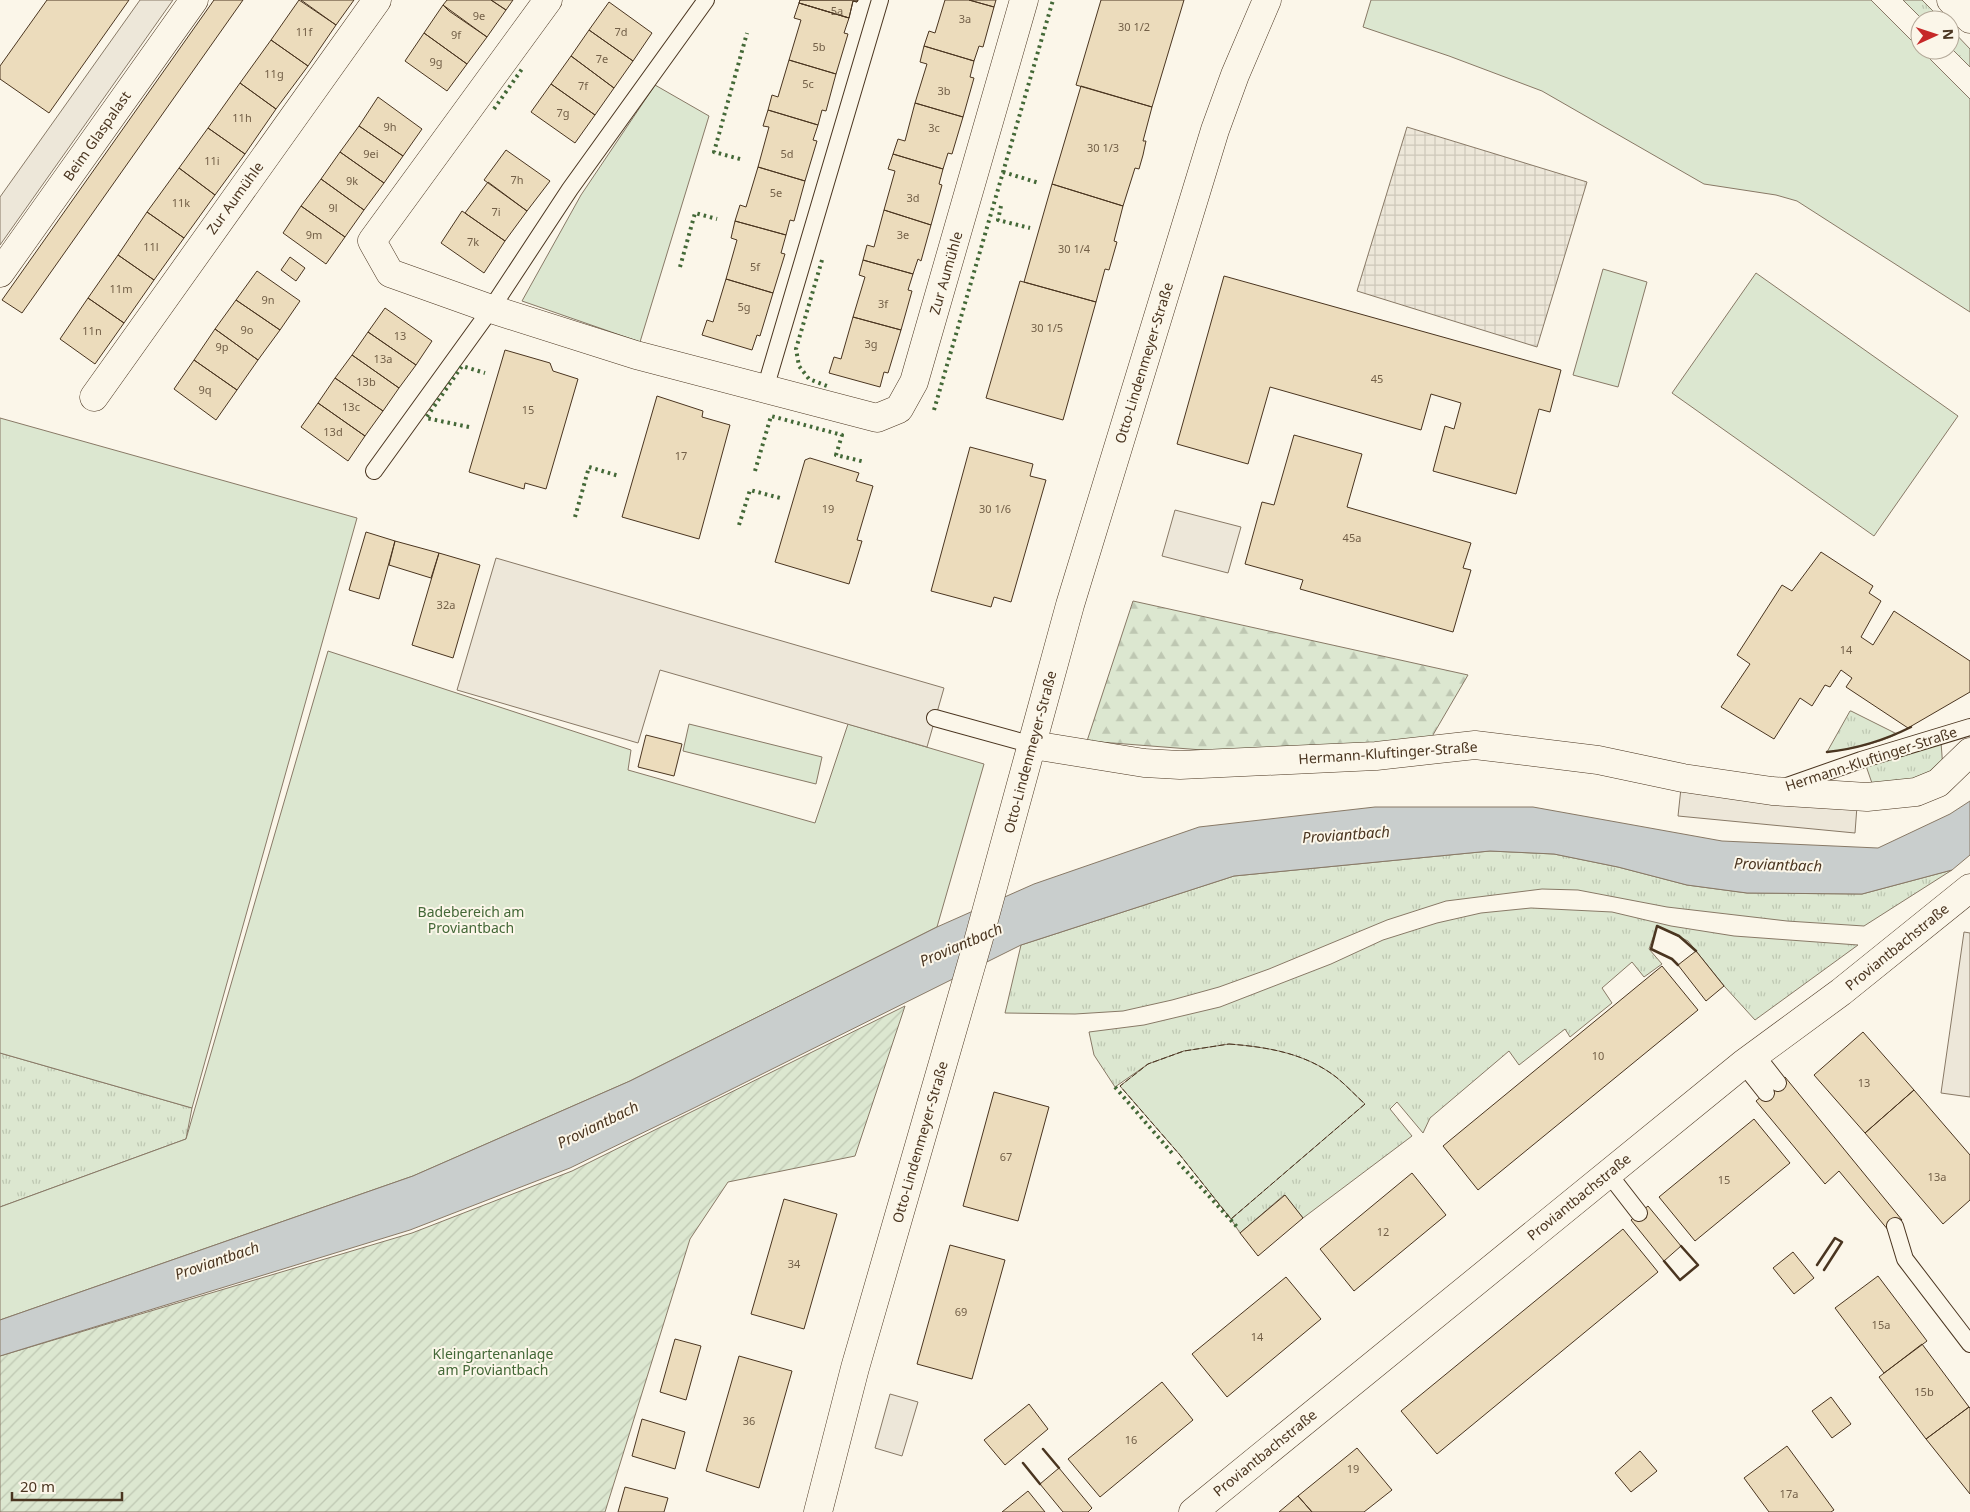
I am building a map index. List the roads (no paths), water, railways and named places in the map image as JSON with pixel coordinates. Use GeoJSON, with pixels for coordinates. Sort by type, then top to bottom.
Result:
{"type":"FeatureCollection","features":[{"type":"Feature","properties":{"kind":"street","name":"Beim Glaspalast"},"geometry":{"type":"LineString","coordinates":[[0,273],[194,0]]}},
{"type":"Feature","properties":{"kind":"street","name":"Zur Aumühle"},"geometry":{"type":"LineString","coordinates":[[94,397],[376,0]]}},
{"type":"Feature","properties":{"kind":"street","name":"Zur Aumühle"},"geometry":{"type":"LineString","coordinates":[[548,0],[372,240],[390,273],[491,309],[628,352],[765,390],[877,418],[899,409],[914,382],[1024,0]]}},
{"type":"Feature","properties":{"kind":"street","name":"Otto-Lindenmeyer-Straße"},"geometry":{"type":"LineString","coordinates":[[818,1512],[855,1368],[1033,745],[1070,605],[1215,130],[1235,75],[1267,0]]}},
{"type":"Feature","properties":{"kind":"street"},"geometry":{"type":"LineString","coordinates":[[1951,0],[1970,19]]}},
{"type":"Feature","properties":{"kind":"street","name":"Hermann-Kluftinger-Straße"},"geometry":{"type":"LineString","coordinates":[[1033,745],[1144,763],[1180,765],[1376,756],[1475,746],[1598,760],[1683,778],[1772,791],[1867,796],[1916,792],[1938,783],[1970,752]]}},
{"type":"Feature","properties":{"kind":"street","name":"Proviantbachstraße"},"geometry":{"type":"LineString","coordinates":[[1193,1512],[1608,1173],[1749,1060],[1841,992],[1970,888]]}},
{"type":"Feature","properties":{"kind":"lane"},"geometry":{"type":"LineString","coordinates":[[374,471],[491,309],[570,190],[706,0]]}},
{"type":"Feature","properties":{"kind":"lane"},"geometry":{"type":"LineString","coordinates":[[765,390],[880,0]]}},
{"type":"Feature","properties":{"kind":"lane"},"geometry":{"type":"LineString","coordinates":[[935,718],[1033,745]]}},
{"type":"Feature","properties":{"kind":"lane","name":"Hermann-Kluftinger-Straße"},"geometry":{"type":"LineString","coordinates":[[1772,791],[1861,760],[1970,727]]}},
{"type":"Feature","properties":{"kind":"lane"},"geometry":{"type":"LineString","coordinates":[[1749,1060],[1778,1082]]}},
{"type":"Feature","properties":{"kind":"lane"},"geometry":{"type":"LineString","coordinates":[[1749,1060],[1766,1093]]}},
{"type":"Feature","properties":{"kind":"lane"},"geometry":{"type":"LineString","coordinates":[[1608,1173],[1639,1213]]}},
{"type":"Feature","properties":{"kind":"lane"},"geometry":{"type":"LineString","coordinates":[[1895,1226],[1905,1259],[1970,1344]]}},
{"type":"Feature","properties":{"kind":"water","name":"Proviantbach"},"geometry":{"type":"Polygon","coordinates":[[[1970,801],[1970,855],[1952,870],[1862,894],[1747,893],[1687,885],[1618,867],[1554,854],[1490,851],[1234,876],[1021,945],[570,1168],[410,1230],[0,1356],[0,1320],[413,1176],[630,1081],[937,927],[1034,884],[1199,827],[1375,807],[1533,807],[1722,841],[1878,848],[1950,814],[1970,801]]]}},
{"type":"Feature","properties":{"kind":"park label","name":"Badebereich am Proviantbach"},"geometry":{"type":"Point","coordinates":[471,920]}},
{"type":"Feature","properties":{"kind":"park label","name":"Kleingartenanlage am Proviantbach"},"geometry":{"type":"Point","coordinates":[493,1362]}}]}
